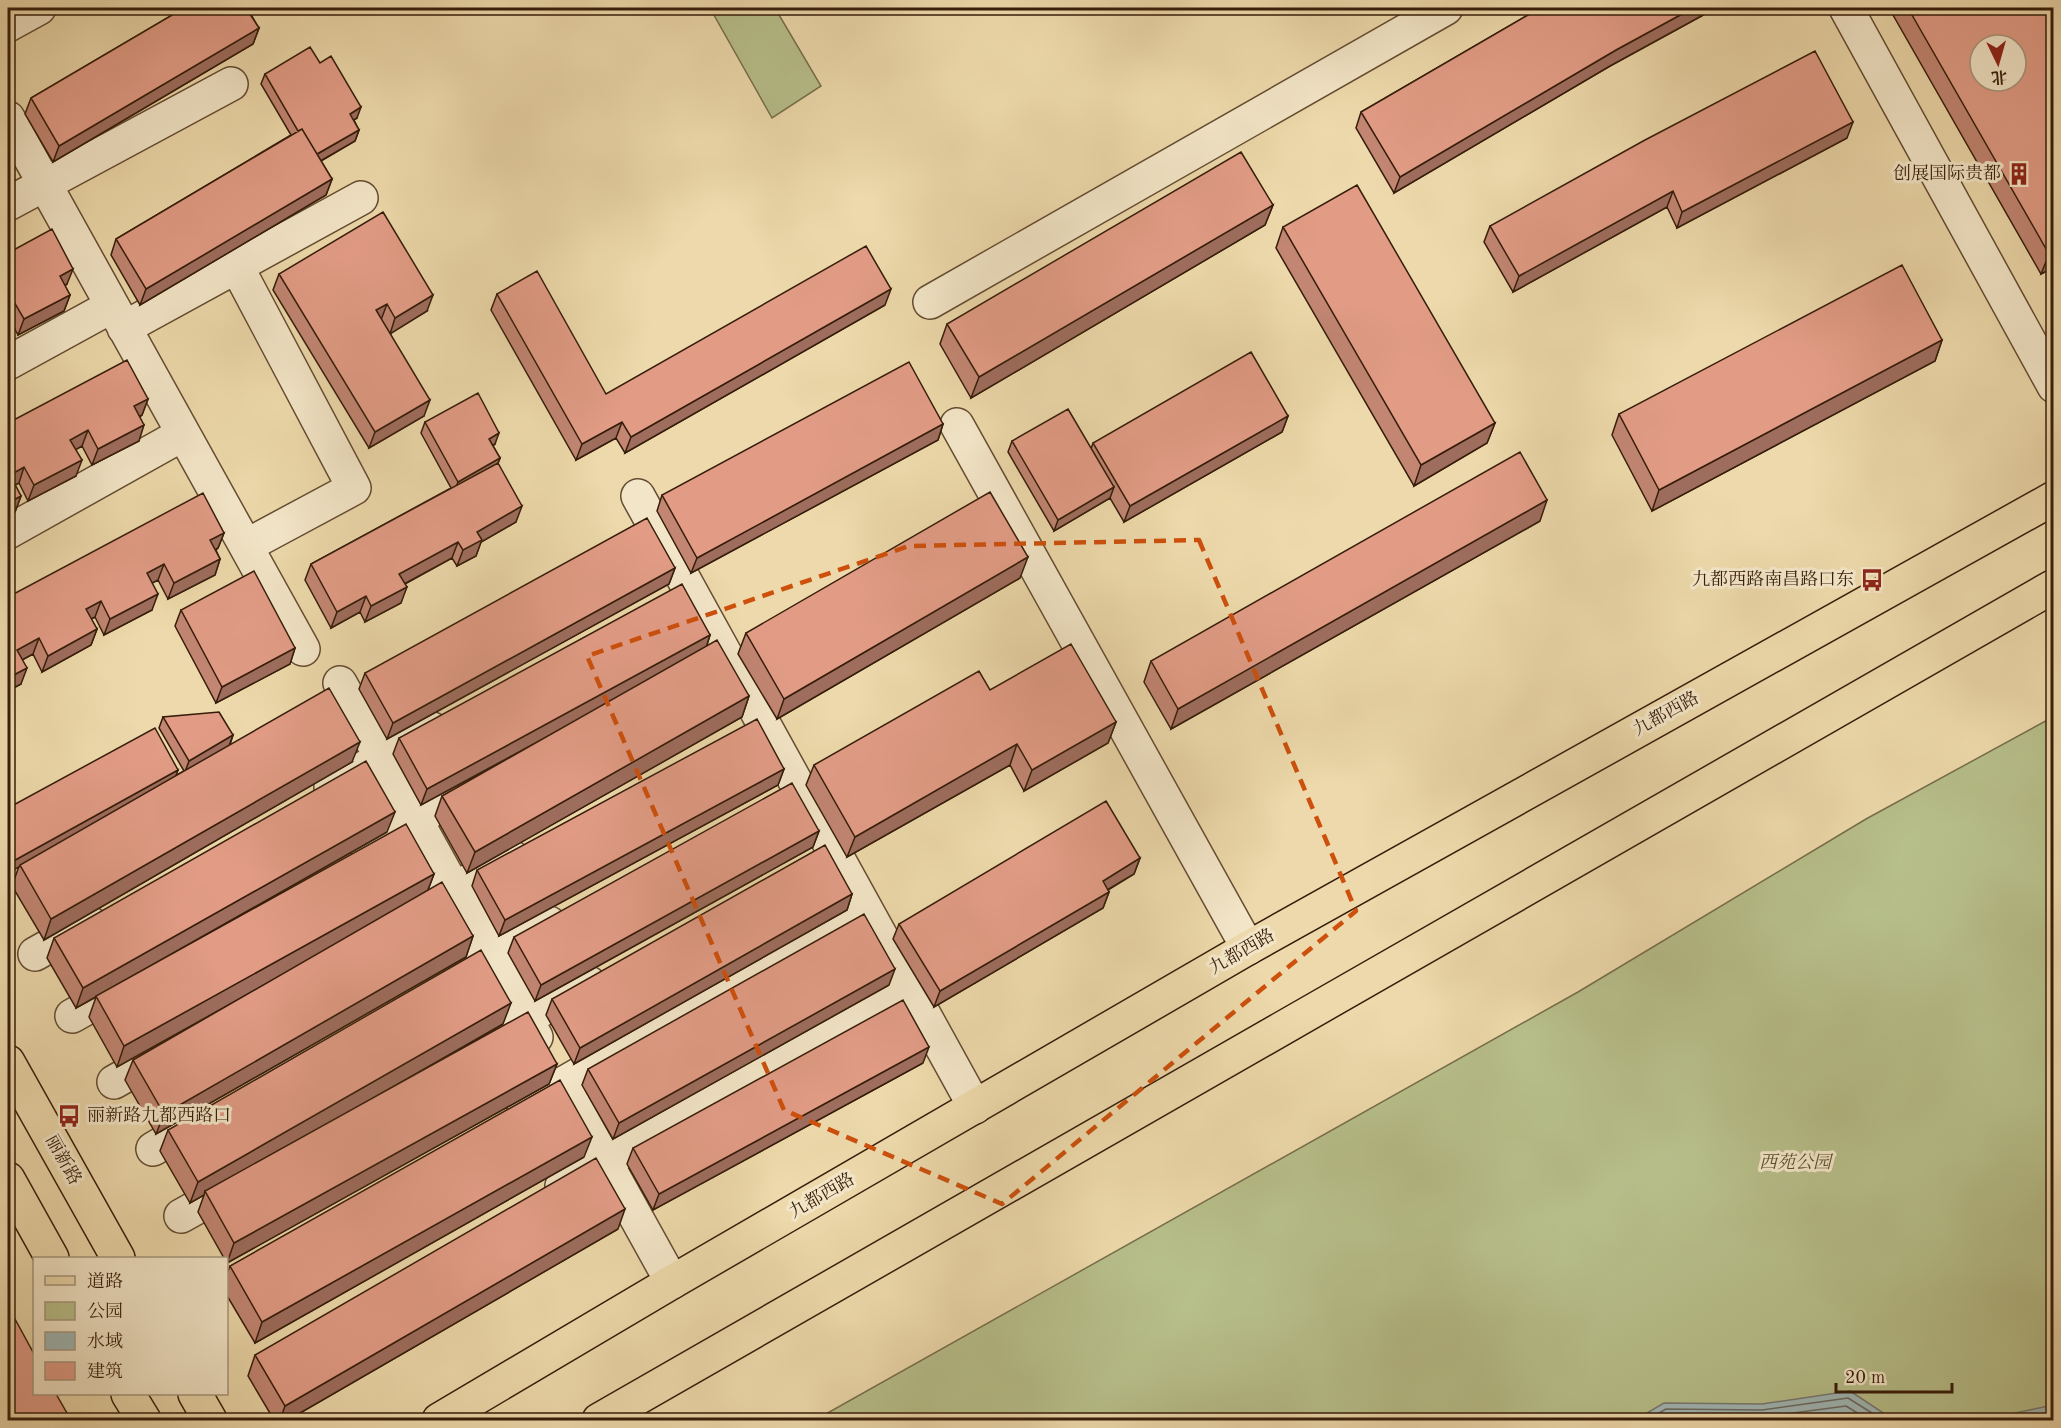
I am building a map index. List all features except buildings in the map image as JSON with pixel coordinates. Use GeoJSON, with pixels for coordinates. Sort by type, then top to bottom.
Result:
{"type":"FeatureCollection","features":[{"type":"Feature","properties":{"kind":"main road","name":"九都西路"},"geometry":{"type":"LineString","coordinates":[[439,1420],[1248,948],[2054,498]]}},
{"type":"Feature","properties":{"kind":"main road"},"geometry":{"type":"LineString","coordinates":[[599,1420],[2054,586]]}},
{"type":"Feature","properties":{"kind":"main road","name":"丽新路"},"geometry":{"type":"LineString","coordinates":[[8,1062],[117,1257]]}},
{"type":"Feature","properties":{"kind":"main road"},"geometry":{"type":"LineString","coordinates":[[8,1179],[51,1257]]}},
{"type":"Feature","properties":{"kind":"main road"},"geometry":{"type":"LineString","coordinates":[[129,1395],[144,1420]]}},
{"type":"Feature","properties":{"kind":"main road"},"geometry":{"type":"LineString","coordinates":[[196,1395],[210,1420]]}},
{"type":"Feature","properties":{"kind":"street"},"geometry":{"type":"LineString","coordinates":[[8,25],[39,8]]}},
{"type":"Feature","properties":{"kind":"street"},"geometry":{"type":"LineString","coordinates":[[930,302],[1446,8]]}},
{"type":"Feature","properties":{"kind":"street"},"geometry":{"type":"LineString","coordinates":[[1846,8],[2054,386]]}},
{"type":"Feature","properties":{"kind":"street"},"geometry":{"type":"LineString","coordinates":[[8,204],[231,84]]}},
{"type":"Feature","properties":{"kind":"street"},"geometry":{"type":"LineString","coordinates":[[8,118],[303,649]]}},
{"type":"Feature","properties":{"kind":"street"},"geometry":{"type":"LineString","coordinates":[[8,363],[237,267],[361,198]]}},
{"type":"Feature","properties":{"kind":"street"},"geometry":{"type":"LineString","coordinates":[[237,267],[354,488],[246,546]]}},
{"type":"Feature","properties":{"kind":"street"},"geometry":{"type":"LineString","coordinates":[[957,425],[1248,948]]}},
{"type":"Feature","properties":{"kind":"street"},"geometry":{"type":"LineString","coordinates":[[8,532],[183,434]]}},
{"type":"Feature","properties":{"kind":"street"},"geometry":{"type":"LineString","coordinates":[[638,496],[676,591],[821,853],[866,910],[975,1107]]}},
{"type":"Feature","properties":{"kind":"street"},"geometry":{"type":"LineString","coordinates":[[340,683],[672,1282]]}},
{"type":"Feature","properties":{"kind":"street"},"geometry":{"type":"LineString","coordinates":[[310,798],[453,718]]}},
{"type":"Feature","properties":{"kind":"street"},"geometry":{"type":"LineString","coordinates":[[342,861],[507,768]]}},
{"type":"Feature","properties":{"kind":"street"},"geometry":{"type":"LineString","coordinates":[[382,930],[536,844]]}},
{"type":"Feature","properties":{"kind":"street"},"geometry":{"type":"LineString","coordinates":[[35,954],[116,908]]}},
{"type":"Feature","properties":{"kind":"street"},"geometry":{"type":"LineString","coordinates":[[419,997],[572,910]]}},
{"type":"Feature","properties":{"kind":"street"},"geometry":{"type":"LineString","coordinates":[[501,1119],[866,910]]}},
{"type":"Feature","properties":{"kind":"street"},"geometry":{"type":"LineString","coordinates":[[465,1053],[617,967]]}},
{"type":"Feature","properties":{"kind":"street"},"geometry":{"type":"LineString","coordinates":[[72,1016],[155,969]]}},
{"type":"Feature","properties":{"kind":"street"},"geometry":{"type":"LineString","coordinates":[[534,1202],[911,990]]}},
{"type":"Feature","properties":{"kind":"street"},"geometry":{"type":"LineString","coordinates":[[114,1082],[197,1035]]}},
{"type":"Feature","properties":{"kind":"street"},"geometry":{"type":"LineString","coordinates":[[153,1149],[224,1108]]}},
{"type":"Feature","properties":{"kind":"street"},"geometry":{"type":"LineString","coordinates":[[181,1216],[262,1170]]}},
{"type":"Feature","properties":{"kind":"highlighted area"},"geometry":{"type":"Polygon","coordinates":[[[1199,540],[1356,911],[1002,1204],[784,1110],[587,656],[909,546],[1199,540]]]}},
{"type":"Feature","properties":{"kind":"green space"},"geometry":{"type":"Polygon","coordinates":[[[710,8],[775,8],[821,86],[772,118],[710,8]]]}},
{"type":"Feature","properties":{"kind":"green space","name":"西苑公园"},"geometry":{"type":"Polygon","coordinates":[[[2053,717],[2053,1420],[815,1420],[1578,992],[1866,819],[2053,717]]]}},
{"type":"Feature","properties":{"kind":"water"},"geometry":{"type":"Polygon","coordinates":[[[1850,1391],[1894,1420],[1635,1420],[1664,1403],[1762,1404],[1850,1391]]]}},
{"type":"Feature","properties":{"kind":"water"},"geometry":{"type":"Polygon","coordinates":[[[2053,1405],[2053,1420],[1999,1420],[2006,1415],[2053,1405]]]}},
{"type":"Feature","properties":{"kind":"place","name":"创展国际贵都"},"geometry":{"type":"Point","coordinates":[2019,174]}},
{"type":"Feature","properties":{"kind":"place","name":"九都西路南昌路口东"},"geometry":{"type":"Point","coordinates":[1872,580]}},
{"type":"Feature","properties":{"kind":"place","name":"丽新路九都西路口"},"geometry":{"type":"Point","coordinates":[69,1116]}}]}
